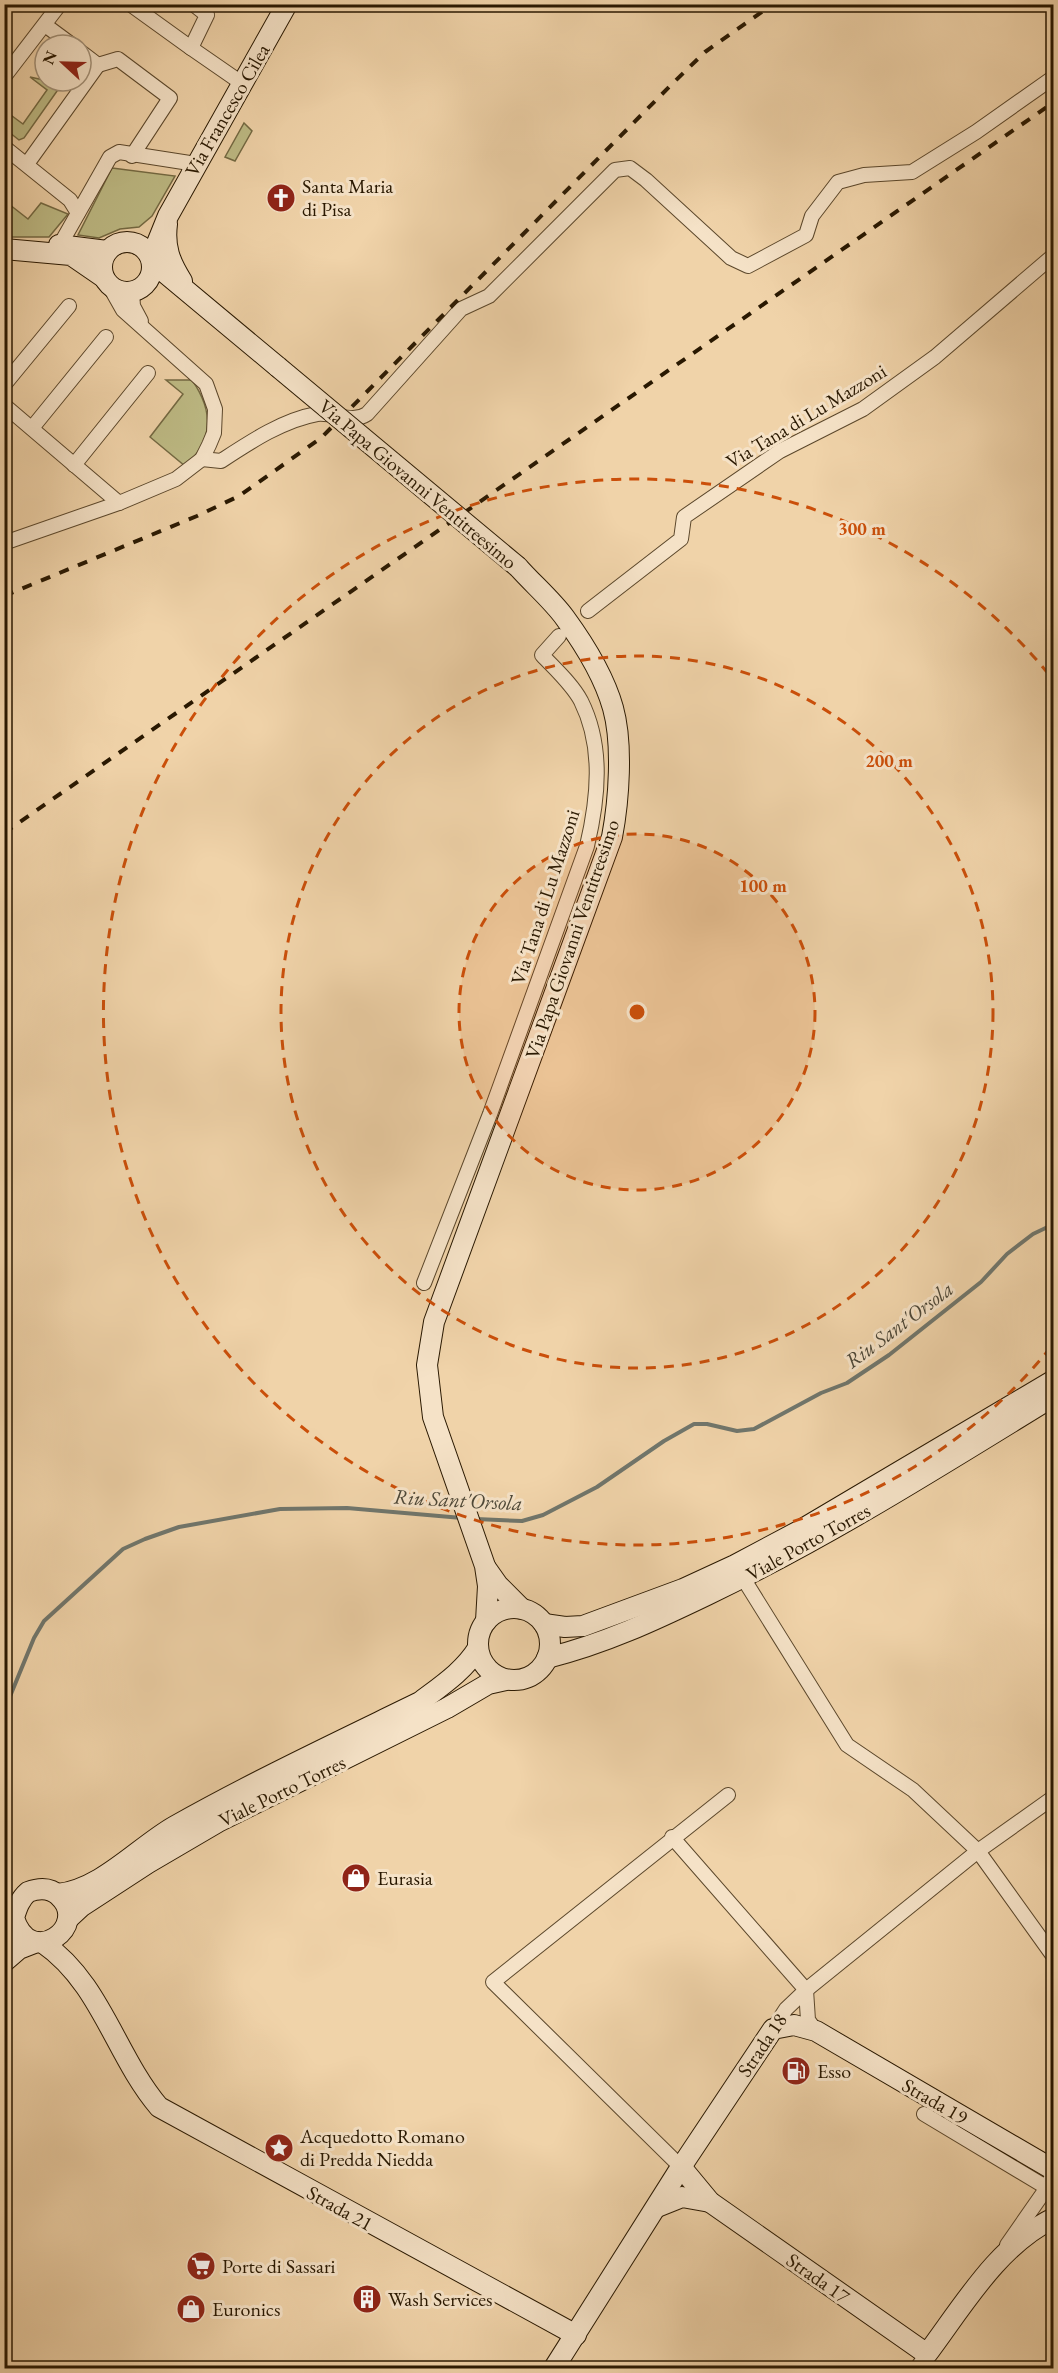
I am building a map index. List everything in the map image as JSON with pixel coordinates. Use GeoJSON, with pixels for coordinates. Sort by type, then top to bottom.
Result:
{"type":"FeatureCollection","features":[{"type":"Feature","properties":{"kind":"main road","name":"Via Francesco Cilea"},"geometry":{"type":"LineString","coordinates":[[151,260],[168,216],[287,4]]}},
{"type":"Feature","properties":{"kind":"main road","name":"Via Francesco Cilea"},"geometry":{"type":"LineString","coordinates":[[135,243],[146,237],[168,216]]}},
{"type":"Feature","properties":{"kind":"main road"},"geometry":{"type":"LineString","coordinates":[[168,216],[166,249],[171,265],[188,291]]}},
{"type":"Feature","properties":{"kind":"main road"},"geometry":{"type":"LineString","coordinates":[[120,243],[135,243],[142,246],[151,260],[152,271],[137,290],[117,291],[71,255],[12,250],[60,245],[107,250],[120,243]]}},
{"type":"Feature","properties":{"kind":"main road"},"geometry":{"type":"LineString","coordinates":[[107,250],[102,263],[107,282]]}},
{"type":"Feature","properties":{"kind":"main road","name":"Via Papa Giovanni Ventitreesimo"},"geometry":{"type":"LineString","coordinates":[[151,260],[518,567],[564,616],[593,661],[613,708],[619,771],[618,804],[612,837],[434,1322],[427,1365],[433,1417],[470,1528],[485,1566],[498,1585],[522,1609]]}},
{"type":"Feature","properties":{"kind":"main road","name":"Via Papa Giovanni Ventitreesimo"},"geometry":{"type":"LineString","coordinates":[[137,290],[159,285],[188,291]]}},
{"type":"Feature","properties":{"kind":"main road","name":"Viale Porto Torres"},"geometry":{"type":"LineString","coordinates":[[544,1624],[566,1627],[583,1626],[683,1589],[735,1565],[799,1531],[1053,1380]]}},
{"type":"Feature","properties":{"kind":"main road","name":"Viale Porto Torres"},"geometry":{"type":"LineString","coordinates":[[547,1658],[580,1650],[615,1637],[743,1578],[835,1530],[1053,1396]]}},
{"type":"Feature","properties":{"kind":"main road","name":"Via Papa Giovanni Ventitreesimo"},"geometry":{"type":"LineString","coordinates":[[485,1566],[488,1586],[486,1621]]}},
{"type":"Feature","properties":{"kind":"main road"},"geometry":{"type":"LineString","coordinates":[[509,1608],[522,1609],[534,1614],[544,1624],[549,1635],[547,1658],[541,1669],[531,1677],[506,1680],[482,1663],[478,1648],[479,1634],[486,1621],[496,1612],[509,1608]]}},
{"type":"Feature","properties":{"kind":"main road","name":"Viale Porto Torres"},"geometry":{"type":"LineString","coordinates":[[58,1894],[73,1892],[92,1882],[174,1827],[420,1702],[452,1678],[471,1659],[478,1648]]}},
{"type":"Feature","properties":{"kind":"main road","name":"Viale Porto Torres"},"geometry":{"type":"LineString","coordinates":[[4,1962],[19,1949],[52,1935],[82,1906],[218,1822],[407,1728],[488,1684],[506,1680]]}},
{"type":"Feature","properties":{"kind":"main road"},"geometry":{"type":"LineString","coordinates":[[4,1940],[20,1899],[28,1892],[38,1889],[58,1894],[68,1910],[52,1935],[26,1938],[18,1929],[14,1918]]}},
{"type":"Feature","properties":{"kind":"main road","name":"Strada 21"},"geometry":{"type":"LineString","coordinates":[[52,1935],[94,1998],[145,2091],[159,2107],[576,2335]]}},
{"type":"Feature","properties":{"kind":"main road","name":"Strada 19"},"geometry":{"type":"LineString","coordinates":[[773,2029],[795,2025],[816,2031],[1053,2171]]}},
{"type":"Feature","properties":{"kind":"main road","name":"Strada 18"},"geometry":{"type":"LineString","coordinates":[[555,2368],[681,2167],[773,2029]]}},
{"type":"Feature","properties":{"kind":"main road","name":"Strada 17"},"geometry":{"type":"LineString","coordinates":[[681,2167],[710,2202],[922,2361]]}},
{"type":"Feature","properties":{"kind":"main road","name":"Strada 17"},"geometry":{"type":"LineString","coordinates":[[657,2207],[682,2197],[710,2202]]}},
{"type":"Feature","properties":{"kind":"main road"},"geometry":{"type":"LineString","coordinates":[[922,2361],[992,2267],[1040,2224],[1053,2218]]}},
{"type":"Feature","properties":{"kind":"street"},"geometry":{"type":"LineString","coordinates":[[4,77],[60,4]]}},
{"type":"Feature","properties":{"kind":"street"},"geometry":{"type":"LineString","coordinates":[[130,4],[243,84]]}},
{"type":"Feature","properties":{"kind":"street"},"geometry":{"type":"LineString","coordinates":[[191,48],[212,10],[193,4]]}},
{"type":"Feature","properties":{"kind":"street"},"geometry":{"type":"LineString","coordinates":[[45,25],[56,33]]}},
{"type":"Feature","properties":{"kind":"street"},"geometry":{"type":"LineString","coordinates":[[27,164],[98,65],[118,59],[170,98],[132,156]]}},
{"type":"Feature","properties":{"kind":"street"},"geometry":{"type":"LineString","coordinates":[[93,61],[98,65]]}},
{"type":"Feature","properties":{"kind":"street"},"geometry":{"type":"LineString","coordinates":[[202,459],[221,461],[262,435],[314,415],[358,419],[367,414],[461,309],[489,296],[615,170],[630,168],[731,258],[748,266],[806,235],[812,216],[838,182],[864,175],[912,172],[976,132],[1053,77]]}},
{"type":"Feature","properties":{"kind":"street"},"geometry":{"type":"LineString","coordinates":[[4,147],[70,200],[78,213]]}},
{"type":"Feature","properties":{"kind":"street"},"geometry":{"type":"LineString","coordinates":[[60,245],[110,157],[119,152],[132,156],[196,164]]}},
{"type":"Feature","properties":{"kind":"street","name":"Via Tana di Lu Mazzoni"},"geometry":{"type":"LineString","coordinates":[[588,611],[681,539],[684,517],[780,452],[863,409],[935,357],[1053,255]]}},
{"type":"Feature","properties":{"kind":"street"},"geometry":{"type":"LineString","coordinates":[[4,543],[119,503],[176,479],[202,459],[209,445],[215,421],[212,397],[206,384],[123,310],[107,282]]}},
{"type":"Feature","properties":{"kind":"street"},"geometry":{"type":"LineString","coordinates":[[137,290],[134,308],[145,328]]}},
{"type":"Feature","properties":{"kind":"street"},"geometry":{"type":"LineString","coordinates":[[4,386],[69,306]]}},
{"type":"Feature","properties":{"kind":"street"},"geometry":{"type":"LineString","coordinates":[[32,428],[106,337]]}},
{"type":"Feature","properties":{"kind":"street"},"geometry":{"type":"LineString","coordinates":[[74,465],[148,373]]}},
{"type":"Feature","properties":{"kind":"street"},"geometry":{"type":"LineString","coordinates":[[4,405],[119,503]]}},
{"type":"Feature","properties":{"kind":"street","name":"Via Tana di Lu Mazzoni"},"geometry":{"type":"LineString","coordinates":[[424,1283],[490,1114],[587,846],[596,804],[596,762],[591,726],[580,699],[543,654],[559,636]]}},
{"type":"Feature","properties":{"kind":"street"},"geometry":{"type":"LineString","coordinates":[[490,1114],[506,1126]]}},
{"type":"Feature","properties":{"kind":"street"},"geometry":{"type":"LineString","coordinates":[[743,1578],[847,1745],[913,1790],[978,1851],[1053,1957]]}},
{"type":"Feature","properties":{"kind":"street"},"geometry":{"type":"LineString","coordinates":[[681,2167],[493,1982],[672,1837],[728,1795]]}},
{"type":"Feature","properties":{"kind":"street","name":"Strada 18"},"geometry":{"type":"LineString","coordinates":[[773,2029],[786,2009],[806,1990],[978,1851],[1053,1797]]}},
{"type":"Feature","properties":{"kind":"street"},"geometry":{"type":"LineString","coordinates":[[672,1837],[806,1990],[808,2020],[816,2031]]}},
{"type":"Feature","properties":{"kind":"street"},"geometry":{"type":"LineString","coordinates":[[924,2114],[1050,2190]]}},
{"type":"Feature","properties":{"kind":"street"},"geometry":{"type":"LineString","coordinates":[[992,2267],[1050,2190],[1053,2171]]}},
{"type":"Feature","properties":{"kind":"shaded area"},"geometry":{"type":"Polygon","coordinates":[[[45,93],[56,93],[24,138],[19,140],[5,129],[5,118],[8,113],[23,124],[45,93]]]}},
{"type":"Feature","properties":{"kind":"shaded area"},"geometry":{"type":"Polygon","coordinates":[[[244,123],[252,131],[235,161],[225,157],[244,123]]]}},
{"type":"Feature","properties":{"kind":"shaded area"},"geometry":{"type":"Polygon","coordinates":[[[112,168],[175,176],[152,216],[139,227],[120,229],[99,238],[78,235],[112,168]]]}},
{"type":"Feature","properties":{"kind":"shaded area"},"geometry":{"type":"Polygon","coordinates":[[[5,201],[28,219],[41,203],[68,214],[49,237],[5,237],[5,201]]]}},
{"type":"Feature","properties":{"kind":"shaded area"},"geometry":{"type":"Polygon","coordinates":[[[166,380],[192,380],[204,402],[207,414],[205,435],[201,446],[185,466],[150,437],[183,394],[166,380]]]}},
{"type":"Feature","properties":{"kind":"waterway","name":"Riu Sant'Orsola"},"geometry":{"type":"LineString","coordinates":[[476,1519],[522,1521],[543,1515],[597,1487],[664,1441],[694,1424],[707,1424],[737,1431],[754,1429],[821,1393],[847,1383],[889,1355],[981,1282],[1007,1254],[1033,1234],[1054,1224]]}},
{"type":"Feature","properties":{"kind":"waterway","name":"Riu Sant'Orsola"},"geometry":{"type":"LineString","coordinates":[[4,1711],[34,1638],[44,1621],[123,1549],[145,1539],[179,1527],[280,1509],[347,1508],[462,1518]]}},
{"type":"Feature","properties":{"kind":"railway"},"geometry":{"type":"LineString","coordinates":[[4,596],[197,516],[239,496],[321,438],[705,52],[773,4]]}},
{"type":"Feature","properties":{"kind":"railway"},"geometry":{"type":"LineString","coordinates":[[4,833],[1054,102]]}},
{"type":"Feature","properties":{"kind":"place","name":"Santa Maria di Pisa"},"geometry":{"type":"Point","coordinates":[281,198]}},
{"type":"Feature","properties":{"kind":"place","name":"Eurasia"},"geometry":{"type":"Point","coordinates":[356,1878]}},
{"type":"Feature","properties":{"kind":"place","name":"Esso"},"geometry":{"type":"Point","coordinates":[796,2071]}},
{"type":"Feature","properties":{"kind":"place","name":"Acquedotto Romano di Predda Niedda"},"geometry":{"type":"Point","coordinates":[279,2148]}},
{"type":"Feature","properties":{"kind":"place","name":"Porte di Sassari"},"geometry":{"type":"Point","coordinates":[201,2266]}},
{"type":"Feature","properties":{"kind":"place","name":"Wash Services"},"geometry":{"type":"Point","coordinates":[367,2299]}},
{"type":"Feature","properties":{"kind":"place","name":"Euronics"},"geometry":{"type":"Point","coordinates":[191,2309]}}]}
